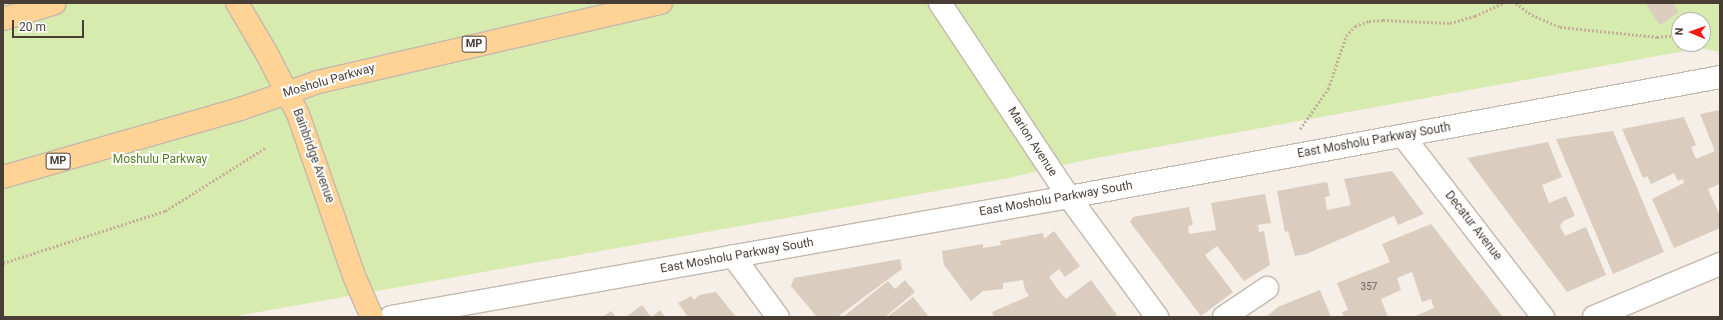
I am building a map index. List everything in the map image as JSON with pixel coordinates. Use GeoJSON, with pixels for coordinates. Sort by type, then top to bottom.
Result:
{"type":"FeatureCollection","features":[{"type":"Feature","properties":{"kind":"main road"},"geometry":{"type":"LineString","coordinates":[[3,19],[55,3]]}},
{"type":"Feature","properties":{"kind":"main road","name":"Bainbridge Avenue"},"geometry":{"type":"LineString","coordinates":[[237,3],[288,92],[311,146],[354,276],[372,317]]}},
{"type":"Feature","properties":{"kind":"main road","name":"Mosholu Parkway"},"geometry":{"type":"LineString","coordinates":[[3,177],[240,109],[288,92],[431,54],[661,3]]}},
{"type":"Feature","properties":{"kind":"street","name":"Marion Avenue"},"geometry":{"type":"LineString","coordinates":[[940,3],[1069,197],[1157,317]]}},
{"type":"Feature","properties":{"kind":"street","name":"East Mosholu Parkway South"},"geometry":{"type":"LineString","coordinates":[[391,317],[1069,197],[1720,76]]}},
{"type":"Feature","properties":{"kind":"street","name":"Decatur Avenue"},"geometry":{"type":"LineString","coordinates":[[1403,136],[1543,317]]}},
{"type":"Feature","properties":{"kind":"street"},"geometry":{"type":"LineString","coordinates":[[733,256],[778,317]]}},
{"type":"Feature","properties":{"kind":"street"},"geometry":{"type":"LineString","coordinates":[[1594,317],[1720,264]]}},
{"type":"Feature","properties":{"kind":"street"},"geometry":{"type":"LineString","coordinates":[[1224,317],[1267,288]]}},
{"type":"Feature","properties":{"kind":"path"},"geometry":{"type":"LineString","coordinates":[[1300,129],[1328,89],[1346,36],[1355,26],[1369,21],[1382,20],[1450,23],[1475,16],[1503,3]]}},
{"type":"Feature","properties":{"kind":"path"},"geometry":{"type":"LineString","coordinates":[[1516,3],[1532,15],[1560,26],[1657,36],[1671,35]]}},
{"type":"Feature","properties":{"kind":"path"},"geometry":{"type":"LineString","coordinates":[[3,263],[164,211],[265,148]]}},
{"type":"Feature","properties":{"kind":"green space","name":"Moshulu Parkway"},"geometry":{"type":"Polygon","coordinates":[[[3,3],[1720,3],[1720,52],[1711,50],[1711,12],[1671,12],[1671,52],[1679,52],[1085,160],[1009,178],[231,317],[3,317],[3,3]]]}},
{"type":"Feature","properties":{"kind":"building"},"geometry":{"type":"Polygon","coordinates":[[[1645,3],[1673,3],[1679,12],[1671,12],[1671,17],[1660,25],[1645,3]]]}},
{"type":"Feature","properties":{"kind":"building"},"geometry":{"type":"Polygon","coordinates":[[[1720,110],[1720,184],[1708,189],[1720,216],[1720,228],[1674,248],[1652,199],[1684,183],[1683,179],[1678,181],[1674,173],[1651,184],[1647,176],[1643,178],[1622,129],[1684,117],[1696,145],[1691,147],[1696,159],[1715,151],[1700,114],[1720,110]]]}},
{"type":"Feature","properties":{"kind":"building"},"geometry":{"type":"Polygon","coordinates":[[[1613,131],[1664,252],[1613,274],[1556,139],[1613,131]]]}},
{"type":"Feature","properties":{"kind":"building"},"geometry":{"type":"Polygon","coordinates":[[[1548,142],[1562,177],[1542,185],[1549,203],[1566,196],[1575,216],[1563,221],[1560,226],[1565,236],[1586,227],[1606,275],[1567,292],[1467,158],[1548,142]]]}},
{"type":"Feature","properties":{"kind":"building"},"geometry":{"type":"Polygon","coordinates":[[[1392,171],[1424,214],[1398,225],[1394,216],[1306,254],[1295,256],[1288,231],[1285,232],[1277,191],[1327,182],[1330,196],[1325,197],[1327,210],[1351,205],[1344,179],[1392,171]]]}},
{"type":"Feature","properties":{"kind":"building"},"geometry":{"type":"Polygon","coordinates":[[[1265,194],[1271,223],[1258,225],[1259,232],[1264,231],[1270,265],[1244,281],[1217,246],[1205,255],[1233,292],[1201,316],[1130,222],[1133,217],[1189,207],[1193,225],[1188,226],[1189,234],[1216,230],[1211,203],[1265,194]]]}},
{"type":"Feature","properties":{"kind":"building"},"geometry":{"type":"Polygon","coordinates":[[[1431,224],[1503,317],[1413,317],[1434,308],[1431,299],[1422,302],[1412,272],[1397,278],[1401,290],[1381,299],[1388,317],[1344,317],[1342,312],[1348,310],[1337,283],[1390,262],[1382,244],[1431,224]]]}},
{"type":"Feature","properties":{"kind":"building"},"geometry":{"type":"Polygon","coordinates":[[[1054,231],[1080,266],[1065,277],[1059,269],[1049,277],[1059,291],[1066,299],[1091,280],[1117,315],[1111,317],[994,317],[992,312],[1029,296],[1025,290],[1023,280],[1003,283],[1003,289],[983,291],[971,301],[944,265],[942,251],[983,244],[983,248],[1001,245],[1000,241],[1043,233],[1044,239],[1054,231]]]}},
{"type":"Feature","properties":{"kind":"building"},"geometry":{"type":"Polygon","coordinates":[[[900,259],[902,269],[837,317],[817,317],[791,286],[794,278],[900,259]]]}},
{"type":"Feature","properties":{"kind":"building"},"geometry":{"type":"Polygon","coordinates":[[[905,280],[915,292],[885,317],[843,317],[888,281],[895,289],[905,280]]]}},
{"type":"Feature","properties":{"kind":"building"},"geometry":{"type":"Polygon","coordinates":[[[1320,290],[1331,317],[1266,317],[1278,307],[1320,290]]]}},
{"type":"Feature","properties":{"kind":"building"},"geometry":{"type":"Polygon","coordinates":[[[716,292],[736,317],[688,317],[678,303],[691,296],[694,300],[699,295],[716,292]]]}},
{"type":"Feature","properties":{"kind":"building"},"geometry":{"type":"Polygon","coordinates":[[[913,297],[929,317],[887,317],[913,297]]]}},
{"type":"Feature","properties":{"kind":"building"},"geometry":{"type":"Polygon","coordinates":[[[642,305],[651,317],[626,317],[642,305]]]}},
{"type":"Feature","properties":{"kind":"building"},"geometry":{"type":"Polygon","coordinates":[[[660,310],[665,317],[652,317],[660,310]]]}},
{"type":"Feature","properties":{"kind":"building"},"geometry":{"type":"Polygon","coordinates":[[[611,311],[616,317],[603,317],[611,311]]]}}]}
